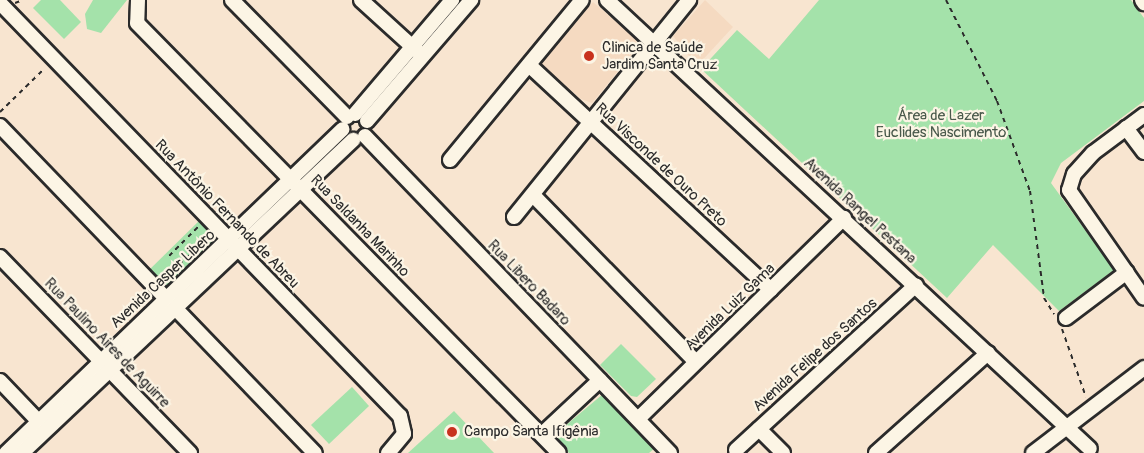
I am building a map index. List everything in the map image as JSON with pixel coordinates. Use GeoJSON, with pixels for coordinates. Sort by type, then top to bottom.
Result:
{"type":"FeatureCollection","features":[{"type":"Feature","properties":{"kind":"street","name":"Rua Saldanha Marinho"},"geometry":{"type":"LineString","coordinates":[[138,0],[137,23],[559,453]]}},
{"type":"Feature","properties":{"kind":"street"},"geometry":{"type":"LineString","coordinates":[[232,0],[353,120],[359,138]]}},
{"type":"Feature","properties":{"kind":"street"},"geometry":{"type":"LineString","coordinates":[[361,0],[424,57]]}},
{"type":"Feature","properties":{"kind":"street","name":"Avenida Casper Libero"},"geometry":{"type":"LineString","coordinates":[[353,120],[452,0]]}},
{"type":"Feature","properties":{"kind":"street","name":"Avenida Casper Libero"},"geometry":{"type":"LineString","coordinates":[[6,453],[41,425],[171,303],[291,179],[424,57],[471,0]]}},
{"type":"Feature","properties":{"kind":"street"},"geometry":{"type":"LineString","coordinates":[[450,160],[582,0]]}},
{"type":"Feature","properties":{"kind":"street","name":"Avenida Rangel Pestana"},"geometry":{"type":"LineString","coordinates":[[607,0],[1090,449]]}},
{"type":"Feature","properties":{"kind":"street"},"geometry":{"type":"LineString","coordinates":[[514,216],[592,124],[652,42],[688,0]]}},
{"type":"Feature","properties":{"kind":"street","name":"Rua Antônio Fernando de Abreu"},"geometry":{"type":"LineString","coordinates":[[0,3],[400,416],[404,434],[388,453]]}},
{"type":"Feature","properties":{"kind":"street","name":"Rua Visconde de Ouro Preto"},"geometry":{"type":"LineString","coordinates":[[529,65],[771,290]]}},
{"type":"Feature","properties":{"kind":"street"},"geometry":{"type":"LineString","coordinates":[[1144,115],[1093,153],[1074,174],[1069,190],[1144,298]]}},
{"type":"Feature","properties":{"kind":"street","name":"Rua Libero Badaro"},"geometry":{"type":"LineString","coordinates":[[353,120],[359,138],[600,380],[669,453]]}},
{"type":"Feature","properties":{"kind":"street"},"geometry":{"type":"LineString","coordinates":[[0,126],[315,453]]}},
{"type":"Feature","properties":{"kind":"street"},"geometry":{"type":"LineString","coordinates":[[1126,128],[1144,152]]}},
{"type":"Feature","properties":{"kind":"street","name":"Avenida Casper Libero"},"geometry":{"type":"LineString","coordinates":[[231,242],[302,190],[359,138]]}},
{"type":"Feature","properties":{"kind":"street"},"geometry":{"type":"LineString","coordinates":[[533,195],[696,362]]}},
{"type":"Feature","properties":{"kind":"street","name":"Avenida Luiz Gama"},"geometry":{"type":"LineString","coordinates":[[638,419],[844,218]]}},
{"type":"Feature","properties":{"kind":"street","name":"Rua Paulino Aires de Aguirre"},"geometry":{"type":"LineString","coordinates":[[0,257],[104,364],[183,450]]}},
{"type":"Feature","properties":{"kind":"street"},"geometry":{"type":"LineString","coordinates":[[1066,318],[1127,272]]}},
{"type":"Feature","properties":{"kind":"street","name":"Avenida Felipe dos Santos"},"geometry":{"type":"LineString","coordinates":[[736,450],[916,285]]}},
{"type":"Feature","properties":{"kind":"street"},"geometry":{"type":"LineString","coordinates":[[876,453],[988,353]]}},
{"type":"Feature","properties":{"kind":"street"},"geometry":{"type":"LineString","coordinates":[[1033,453],[1089,406],[1144,368]]}},
{"type":"Feature","properties":{"kind":"street"},"geometry":{"type":"LineString","coordinates":[[542,434],[600,380]]}},
{"type":"Feature","properties":{"kind":"street"},"geometry":{"type":"LineString","coordinates":[[0,381],[41,425]]}},
{"type":"Feature","properties":{"kind":"street","name":"Avenida Casper Libero"},"geometry":{"type":"LineString","coordinates":[[22,453],[41,425]]}},
{"type":"Feature","properties":{"kind":"street"},"geometry":{"type":"LineString","coordinates":[[759,429],[783,453]]}},
{"type":"Feature","properties":{"kind":"path"},"geometry":{"type":"LineString","coordinates":[[946,0],[997,101],[1030,190],[1044,298],[1060,324],[1089,406]]}},
{"type":"Feature","properties":{"kind":"path"},"geometry":{"type":"LineString","coordinates":[[0,112],[54,59]]}},
{"type":"Feature","properties":{"kind":"path"},"geometry":{"type":"LineString","coordinates":[[169,256],[207,218]]}},
{"type":"Feature","properties":{"kind":"path"},"geometry":{"type":"LineString","coordinates":[[169,283],[179,264],[199,246],[231,242]]}},
{"type":"Feature","properties":{"kind":"shaded area"},"geometry":{"type":"Polygon","coordinates":[[[705,0],[733,27],[697,66],[673,36],[705,0]]]}},
{"type":"Feature","properties":{"kind":"shaded area","name":"Clinica de Saúde Jardim Santa Cruz"},"geometry":{"type":"Polygon","coordinates":[[[593,2],[635,38],[637,48],[592,103],[581,99],[541,64],[593,2]]]}},
{"type":"Feature","properties":{"kind":"green space"},"geometry":{"type":"Polygon","coordinates":[[[41,0],[60,0],[81,22],[64,39],[33,8],[41,0]]]}},
{"type":"Feature","properties":{"kind":"green space"},"geometry":{"type":"Polygon","coordinates":[[[93,0],[127,0],[101,33],[87,29],[85,14],[93,0]]]}},
{"type":"Feature","properties":{"kind":"green space","name":"Área de Lazer Euclides Nascimento"},"geometry":{"type":"Polygon","coordinates":[[[819,0],[1131,0],[1144,18],[1144,101],[1061,163],[1051,183],[1114,270],[1059,311],[993,245],[947,298],[701,69],[737,30],[769,59],[819,0]]]}},
{"type":"Feature","properties":{"kind":"green space"},"geometry":{"type":"Polygon","coordinates":[[[205,215],[228,240],[166,298],[144,275],[205,215]]]}},
{"type":"Feature","properties":{"kind":"green space"},"geometry":{"type":"Polygon","coordinates":[[[621,344],[656,379],[637,397],[631,396],[600,365],[621,344]]]}},
{"type":"Feature","properties":{"kind":"green space"},"geometry":{"type":"Polygon","coordinates":[[[352,387],[369,406],[329,444],[311,425],[352,387]]]}},
{"type":"Feature","properties":{"kind":"green space"},"geometry":{"type":"Polygon","coordinates":[[[603,394],[655,448],[649,453],[569,453],[553,436],[603,394]]]}},
{"type":"Feature","properties":{"kind":"green space","name":"Campo Santa Ifigênia"},"geometry":{"type":"Polygon","coordinates":[[[454,411],[494,453],[408,453],[454,411]]]}},
{"type":"Feature","properties":{"kind":"place","name":"Clinica de Saúde Jardim Santa Cruz"},"geometry":{"type":"Point","coordinates":[589,56]}},
{"type":"Feature","properties":{"kind":"place","name":"Campo Santa Ifigênia"},"geometry":{"type":"Point","coordinates":[452,432]}}]}
